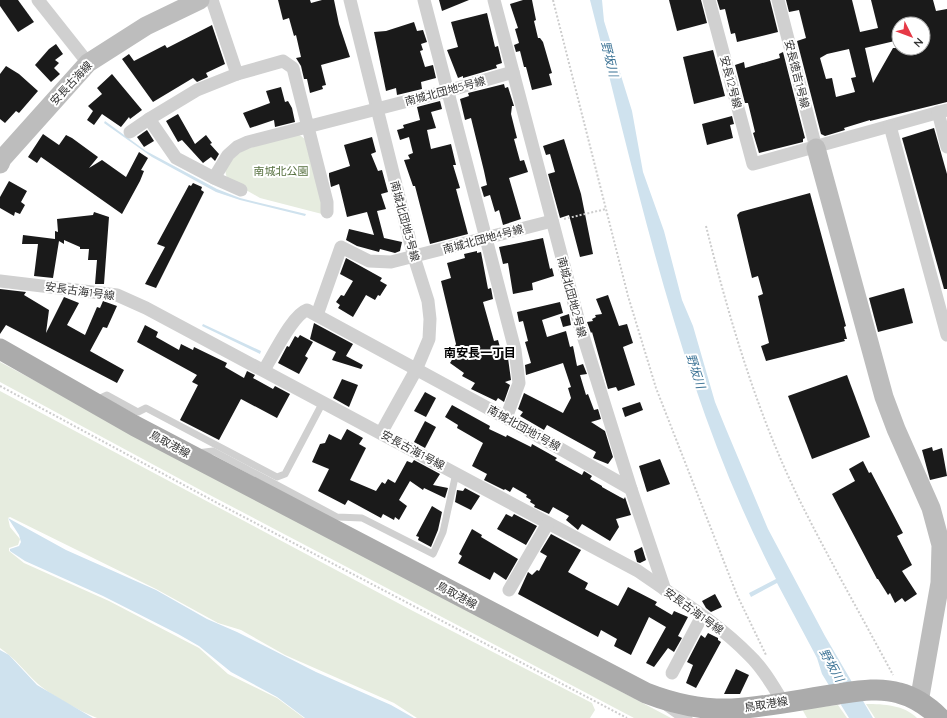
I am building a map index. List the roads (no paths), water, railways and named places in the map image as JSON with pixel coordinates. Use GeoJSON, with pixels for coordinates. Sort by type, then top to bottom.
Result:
{"type":"FeatureCollection","features":[{"type":"Feature","properties":{"kind":"main road","name":"鳥取港線"},"geometry":{"type":"LineString","coordinates":[[0,349],[189,454],[634,687],[658,698],[687,706],[718,709],[744,708],[859,691],[883,690],[896,683],[940,718]]}},
{"type":"Feature","properties":{"kind":"street"},"geometry":{"type":"LineString","coordinates":[[38,0],[88,63]]}},
{"type":"Feature","properties":{"kind":"street","name":"安長古海線"},"geometry":{"type":"LineString","coordinates":[[0,164],[2,159],[88,63],[146,26],[200,0]]}},
{"type":"Feature","properties":{"kind":"street"},"geometry":{"type":"LineString","coordinates":[[212,0],[236,74]]}},
{"type":"Feature","properties":{"kind":"street","name":"南城北団地3号線"},"geometry":{"type":"LineString","coordinates":[[350,0],[376,110],[414,257],[428,302],[430,319],[429,339],[416,370],[381,433]]}},
{"type":"Feature","properties":{"kind":"street"},"geometry":{"type":"LineString","coordinates":[[424,0],[515,350],[519,383],[506,418]]}},
{"type":"Feature","properties":{"kind":"street","name":"南城北団地2号線"},"geometry":{"type":"LineString","coordinates":[[494,0],[580,326],[631,489],[665,590]]}},
{"type":"Feature","properties":{"kind":"street","name":"安長12号線"},"geometry":{"type":"LineString","coordinates":[[709,0],[753,164],[816,148]]}},
{"type":"Feature","properties":{"kind":"street","name":"安長徳吉1号線"},"geometry":{"type":"LineString","coordinates":[[778,0],[816,148]]}},
{"type":"Feature","properties":{"kind":"street"},"geometry":{"type":"LineString","coordinates":[[130,132],[197,90],[236,74],[283,61],[293,68],[327,202],[327,212]]}},
{"type":"Feature","properties":{"kind":"street","name":"南城北団地5号線"},"geometry":{"type":"LineString","coordinates":[[214,178],[228,155],[237,147],[248,142],[307,126],[376,110],[513,72]]}},
{"type":"Feature","properties":{"kind":"street"},"geometry":{"type":"LineString","coordinates":[[940,583],[941,545],[936,522],[896,429],[884,397],[816,148],[943,111],[947,147]]}},
{"type":"Feature","properties":{"kind":"street"},"geometry":{"type":"LineString","coordinates":[[150,120],[176,158],[241,190]]}},
{"type":"Feature","properties":{"kind":"street"},"geometry":{"type":"LineString","coordinates":[[890,126],[947,335]]}},
{"type":"Feature","properties":{"kind":"street","name":"南城北団地4号線"},"geometry":{"type":"LineString","coordinates":[[317,316],[341,247],[369,261],[391,262],[552,221]]}},
{"type":"Feature","properties":{"kind":"street","name":"安長古海1号線"},"geometry":{"type":"LineString","coordinates":[[0,281],[117,295],[146,308],[264,370],[638,571],[702,616],[750,655],[790,701]]}},
{"type":"Feature","properties":{"kind":"street"},"geometry":{"type":"LineString","coordinates":[[264,370],[298,315],[307,310],[317,316]]}},
{"type":"Feature","properties":{"kind":"street","name":"南城北団地1号線"},"geometry":{"type":"LineString","coordinates":[[317,316],[506,418],[631,489]]}},
{"type":"Feature","properties":{"kind":"street"},"geometry":{"type":"LineString","coordinates":[[509,590],[548,523]]}},
{"type":"Feature","properties":{"kind":"street"},"geometry":{"type":"LineString","coordinates":[[919,702],[947,541]]}},
{"type":"Feature","properties":{"kind":"street"},"geometry":{"type":"LineString","coordinates":[[672,673],[702,616]]}},
{"type":"Feature","properties":{"kind":"street"},"geometry":{"type":"LineString","coordinates":[[658,698],[686,718]]}},
{"type":"Feature","properties":{"kind":"lane"},"geometry":{"type":"LineString","coordinates":[[93,402],[107,395],[138,412],[146,408],[277,477],[285,474],[323,402]]}},
{"type":"Feature","properties":{"kind":"lane"},"geometry":{"type":"LineString","coordinates":[[189,454],[213,451],[337,517],[362,518],[434,554],[442,532],[456,473]]}},
{"type":"Feature","properties":{"kind":"water","name":"野坂川"},"geometry":{"type":"Polygon","coordinates":[[[590,0],[602,0],[604,21],[632,111],[643,172],[664,231],[682,300],[693,326],[715,402],[768,529],[825,636],[873,718],[849,718],[822,674],[817,658],[777,583],[751,597],[749,593],[776,579],[743,510],[714,440],[689,368],[666,296],[646,222],[590,0]]]}},
{"type":"Feature","properties":{"kind":"water"},"geometry":{"type":"Polygon","coordinates":[[[105,121],[146,151],[217,189],[240,198],[306,214],[305,216],[240,200],[216,192],[152,157],[104,123],[105,121]]]}},
{"type":"Feature","properties":{"kind":"water"},"geometry":{"type":"Polygon","coordinates":[[[203,324],[261,351],[260,354],[202,326],[203,324]]]}},
{"type":"Feature","properties":{"kind":"water"},"geometry":{"type":"Polygon","coordinates":[[[8,518],[66,550],[156,590],[207,619],[237,632],[316,672],[391,705],[414,718],[305,718],[277,697],[231,672],[199,646],[178,634],[103,596],[25,561],[10,551],[10,549],[19,546],[21,542],[19,535],[8,518]]]}},
{"type":"Feature","properties":{"kind":"water"},"geometry":{"type":"Polygon","coordinates":[[[0,650],[9,655],[37,685],[93,718],[0,718],[0,650]]]}},
{"type":"Feature","properties":{"kind":"district","name":"南安長一丁目"},"geometry":{"type":"Point","coordinates":[480,352]}},
{"type":"Feature","properties":{"kind":"park label","name":"南城北公園"},"geometry":{"type":"Point","coordinates":[281,171]}}]}
